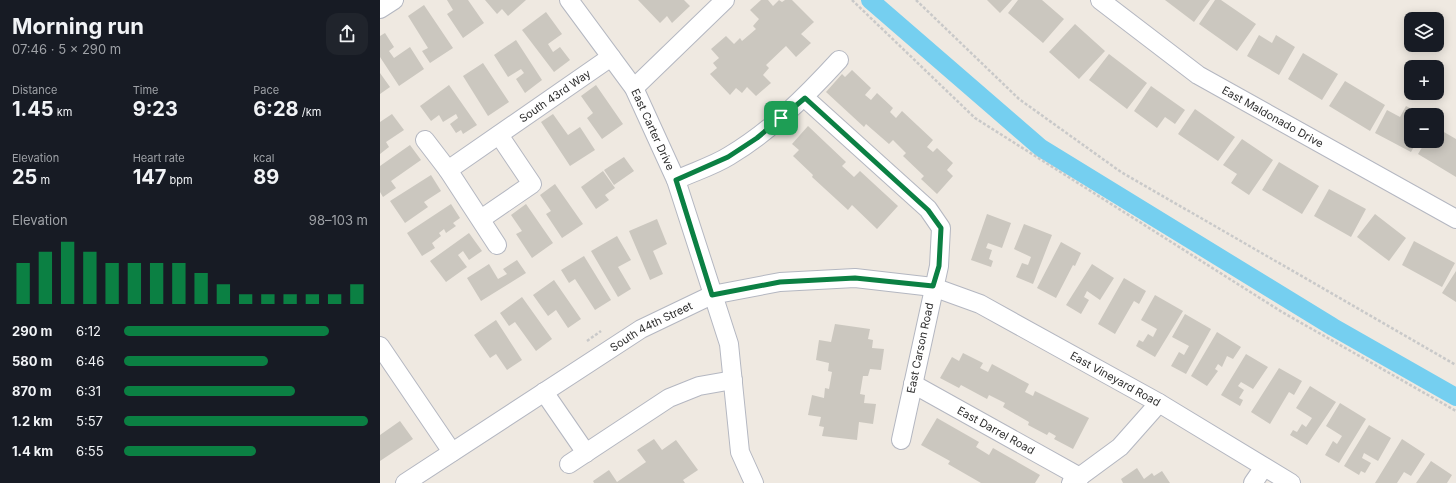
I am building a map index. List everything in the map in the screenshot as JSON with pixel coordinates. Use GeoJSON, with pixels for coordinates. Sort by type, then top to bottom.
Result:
{"type":"FeatureCollection","features":[{"type":"Feature","properties":{"kind":"street"},"geometry":{"type":"LineString","coordinates":[[380,9],[394,0]]}},
{"type":"Feature","properties":{"kind":"street","name":"East Carter Drive"},"geometry":{"type":"LineString","coordinates":[[569,0],[634,88],[676,180],[729,344],[740,452],[754,483]]}},
{"type":"Feature","properties":{"kind":"street","name":"East Maldonado Drive"},"geometry":{"type":"LineString","coordinates":[[1100,0],[1198,75],[1456,219]]}},
{"type":"Feature","properties":{"kind":"street"},"geometry":{"type":"LineString","coordinates":[[634,88],[714,4]]}},
{"type":"Feature","properties":{"kind":"street","name":"South 43rd Way"},"geometry":{"type":"LineString","coordinates":[[448,170],[612,57]]}},
{"type":"Feature","properties":{"kind":"street"},"geometry":{"type":"LineString","coordinates":[[676,180],[728,157],[757,138],[805,98],[839,60]]}},
{"type":"Feature","properties":{"kind":"street","name":"East Carson Road"},"geometry":{"type":"LineString","coordinates":[[805,98],[928,210],[941,228],[939,266],[933,286],[901,440]]}},
{"type":"Feature","properties":{"kind":"street"},"geometry":{"type":"LineString","coordinates":[[480,219],[532,184],[499,134]]}},
{"type":"Feature","properties":{"kind":"street"},"geometry":{"type":"LineString","coordinates":[[425,140],[448,170],[497,245]]}},
{"type":"Feature","properties":{"kind":"street","name":"South 44th Street"},"geometry":{"type":"LineString","coordinates":[[405,483],[640,330],[712,295],[780,282],[855,278],[933,286]]}},
{"type":"Feature","properties":{"kind":"street","name":"East Vineyard Road"},"geometry":{"type":"LineString","coordinates":[[933,286],[980,304],[1159,403],[1291,483]]}},
{"type":"Feature","properties":{"kind":"street"},"geometry":{"type":"LineString","coordinates":[[380,346],[452,452]]}},
{"type":"Feature","properties":{"kind":"street"},"geometry":{"type":"LineString","coordinates":[[570,464],[669,398],[699,386],[733,380]]}},
{"type":"Feature","properties":{"kind":"street","name":"East Darrel Road"},"geometry":{"type":"LineString","coordinates":[[912,384],[1075,480]]}},
{"type":"Feature","properties":{"kind":"street"},"geometry":{"type":"LineString","coordinates":[[544,392],[586,453]]}},
{"type":"Feature","properties":{"kind":"street"},"geometry":{"type":"LineString","coordinates":[[1075,480],[1120,448],[1159,403]]}},
{"type":"Feature","properties":{"kind":"street"},"geometry":{"type":"LineString","coordinates":[[1253,483],[1264,467]]}},
{"type":"Feature","properties":{"kind":"path"},"geometry":{"type":"LineString","coordinates":[[852,0],[975,118],[1282,312],[1456,411]]}},
{"type":"Feature","properties":{"kind":"path"},"geometry":{"type":"LineString","coordinates":[[916,0],[1019,99],[1121,172],[1456,365]]}},
{"type":"Feature","properties":{"kind":"building"},"geometry":{"type":"Polygon","coordinates":[[[447,0],[468,0],[484,23],[463,38],[447,14],[453,10],[447,0]]]}},
{"type":"Feature","properties":{"kind":"building"},"geometry":{"type":"Polygon","coordinates":[[[485,0],[526,0],[508,16],[502,9],[497,14],[485,0]]]}},
{"type":"Feature","properties":{"kind":"building"},"geometry":{"type":"Polygon","coordinates":[[[638,0],[684,0],[690,6],[672,23],[667,16],[660,23],[638,0]]]}},
{"type":"Feature","properties":{"kind":"building"},"geometry":{"type":"Polygon","coordinates":[[[761,0],[768,0],[773,6],[779,0],[782,2],[785,0],[792,0],[814,22],[801,34],[811,43],[796,57],[786,46],[766,65],[769,68],[763,75],[771,83],[756,96],[747,87],[742,93],[736,88],[730,95],[710,74],[717,68],[713,63],[719,58],[711,49],[726,36],[734,44],[740,38],[742,41],[756,29],[753,26],[759,19],[750,10],[761,0]]]}},
{"type":"Feature","properties":{"kind":"building"},"geometry":{"type":"Polygon","coordinates":[[[987,0],[1012,0],[1000,13],[987,0]]]}},
{"type":"Feature","properties":{"kind":"building"},"geometry":{"type":"Polygon","coordinates":[[[1018,0],[1042,0],[1064,19],[1043,43],[1008,13],[1018,0]]]}},
{"type":"Feature","properties":{"kind":"building"},"geometry":{"type":"Polygon","coordinates":[[[1165,0],[1210,0],[1194,22],[1165,0]]]}},
{"type":"Feature","properties":{"kind":"building"},"geometry":{"type":"Polygon","coordinates":[[[1215,0],[1221,0],[1256,24],[1237,51],[1199,24],[1215,0]]]}},
{"type":"Feature","properties":{"kind":"building"},"geometry":{"type":"Polygon","coordinates":[[[424,5],[453,48],[430,63],[422,51],[428,48],[408,16],[424,5]]]}},
{"type":"Feature","properties":{"kind":"building"},"geometry":{"type":"Polygon","coordinates":[[[546,12],[562,34],[548,44],[553,52],[560,47],[570,60],[554,72],[522,30],[546,12]]]}},
{"type":"Feature","properties":{"kind":"building"},"geometry":{"type":"Polygon","coordinates":[[[1075,24],[1105,51],[1079,79],[1049,52],[1075,24]]]}},
{"type":"Feature","properties":{"kind":"building"},"geometry":{"type":"Polygon","coordinates":[[[385,33],[394,47],[389,51],[394,58],[410,47],[424,69],[399,86],[380,57],[380,36],[385,33]]]}},
{"type":"Feature","properties":{"kind":"building"},"geometry":{"type":"Polygon","coordinates":[[[1259,35],[1272,43],[1276,35],[1295,47],[1279,75],[1247,56],[1259,35]]]}},
{"type":"Feature","properties":{"kind":"building"},"geometry":{"type":"Polygon","coordinates":[[[516,40],[542,80],[525,93],[516,79],[524,73],[521,69],[508,77],[494,55],[516,40]]]}},
{"type":"Feature","properties":{"kind":"building"},"geometry":{"type":"Polygon","coordinates":[[[1303,53],[1338,74],[1322,100],[1288,79],[1303,53]]]}},
{"type":"Feature","properties":{"kind":"building"},"geometry":{"type":"Polygon","coordinates":[[[1109,54],[1147,83],[1127,109],[1089,80],[1109,54]]]}},
{"type":"Feature","properties":{"kind":"building"},"geometry":{"type":"Polygon","coordinates":[[[483,63],[509,102],[488,116],[463,76],[483,63]]]}},
{"type":"Feature","properties":{"kind":"building"},"geometry":{"type":"Polygon","coordinates":[[[852,70],[871,88],[865,95],[871,100],[877,93],[893,108],[890,112],[896,118],[902,111],[933,140],[927,147],[933,152],[937,148],[953,163],[947,170],[953,176],[937,194],[921,179],[924,176],[903,156],[906,153],[893,140],[889,144],[866,124],[864,127],[826,92],[842,74],[845,77],[852,70]]]}},
{"type":"Feature","properties":{"kind":"building"},"geometry":{"type":"Polygon","coordinates":[[[380,73],[390,87],[380,94],[380,73]]]}},
{"type":"Feature","properties":{"kind":"building"},"geometry":{"type":"Polygon","coordinates":[[[1345,81],[1385,105],[1370,131],[1329,106],[1345,81]]]}},
{"type":"Feature","properties":{"kind":"building"},"geometry":{"type":"Polygon","coordinates":[[[449,85],[477,125],[463,134],[461,130],[456,133],[450,124],[458,118],[456,114],[443,122],[439,115],[431,121],[420,106],[449,85]]]}},
{"type":"Feature","properties":{"kind":"building"},"geometry":{"type":"Polygon","coordinates":[[[596,85],[623,124],[602,139],[587,118],[593,113],[581,96],[596,85]]]}},
{"type":"Feature","properties":{"kind":"building"},"geometry":{"type":"Polygon","coordinates":[[[1151,86],[1185,110],[1175,124],[1165,117],[1157,128],[1134,111],[1151,86]]]}},
{"type":"Feature","properties":{"kind":"building"},"geometry":{"type":"Polygon","coordinates":[[[1195,109],[1235,137],[1218,161],[1178,134],[1195,109]]]}},
{"type":"Feature","properties":{"kind":"building"},"geometry":{"type":"Polygon","coordinates":[[[1387,110],[1400,117],[1404,110],[1404,148],[1413,148],[1411,152],[1375,133],[1387,110]]]}},
{"type":"Feature","properties":{"kind":"building"},"geometry":{"type":"Polygon","coordinates":[[[392,114],[404,130],[386,142],[389,147],[380,154],[380,122],[392,114]]]}},
{"type":"Feature","properties":{"kind":"building"},"geometry":{"type":"Polygon","coordinates":[[[553,114],[568,135],[580,127],[595,150],[570,166],[541,122],[553,114]]]}},
{"type":"Feature","properties":{"kind":"building"},"geometry":{"type":"Polygon","coordinates":[[[808,126],[846,162],[842,166],[854,177],[860,171],[898,206],[877,229],[852,205],[848,210],[812,177],[813,175],[793,156],[799,150],[792,144],[808,126]]]}},
{"type":"Feature","properties":{"kind":"building"},"geometry":{"type":"Polygon","coordinates":[[[1444,132],[1456,139],[1456,177],[1418,154],[1422,148],[1444,148],[1444,132]]]}},
{"type":"Feature","properties":{"kind":"building"},"geometry":{"type":"Polygon","coordinates":[[[1242,139],[1273,160],[1249,195],[1231,183],[1237,174],[1223,165],[1242,139]]]}},
{"type":"Feature","properties":{"kind":"building"},"geometry":{"type":"Polygon","coordinates":[[[410,145],[421,160],[391,181],[396,188],[383,197],[380,192],[380,166],[410,145]]]}},
{"type":"Feature","properties":{"kind":"building"},"geometry":{"type":"Polygon","coordinates":[[[624,157],[634,171],[614,185],[604,170],[624,157]]]}},
{"type":"Feature","properties":{"kind":"building"},"geometry":{"type":"Polygon","coordinates":[[[1279,162],[1319,186],[1302,214],[1262,190],[1279,162]]]}},
{"type":"Feature","properties":{"kind":"building"},"geometry":{"type":"Polygon","coordinates":[[[603,171],[615,188],[605,195],[609,200],[596,209],[581,187],[603,171]]]}},
{"type":"Feature","properties":{"kind":"building"},"geometry":{"type":"Polygon","coordinates":[[[431,175],[441,191],[424,202],[428,207],[405,223],[390,201],[431,175]]]}},
{"type":"Feature","properties":{"kind":"building"},"geometry":{"type":"Polygon","coordinates":[[[555,184],[583,224],[562,238],[546,214],[551,211],[540,195],[555,184]]]}},
{"type":"Feature","properties":{"kind":"building"},"geometry":{"type":"Polygon","coordinates":[[[1329,189],[1366,209],[1351,237],[1314,216],[1329,189]]]}},
{"type":"Feature","properties":{"kind":"building"},"geometry":{"type":"Polygon","coordinates":[[[451,204],[460,218],[453,223],[456,226],[446,233],[444,229],[439,233],[441,236],[432,243],[435,248],[422,256],[407,233],[451,204]]]}},
{"type":"Feature","properties":{"kind":"building"},"geometry":{"type":"Polygon","coordinates":[[[526,204],[553,243],[532,258],[516,234],[522,231],[511,215],[526,204]]]}},
{"type":"Feature","properties":{"kind":"building"},"geometry":{"type":"Polygon","coordinates":[[[987,214],[1011,223],[1002,248],[988,243],[986,248],[992,250],[989,259],[993,261],[991,267],[971,260],[987,214]]]}},
{"type":"Feature","properties":{"kind":"building"},"geometry":{"type":"Polygon","coordinates":[[[1375,214],[1406,238],[1389,261],[1357,237],[1375,214]]]}},
{"type":"Feature","properties":{"kind":"building"},"geometry":{"type":"Polygon","coordinates":[[[657,219],[667,244],[653,251],[663,274],[650,280],[629,231],[657,219]]]}},
{"type":"Feature","properties":{"kind":"building"},"geometry":{"type":"Polygon","coordinates":[[[1024,224],[1052,235],[1033,284],[1016,277],[1022,263],[1028,265],[1031,257],[1014,249],[1024,224]]]}},
{"type":"Feature","properties":{"kind":"building"},"geometry":{"type":"Polygon","coordinates":[[[469,233],[482,251],[469,260],[463,251],[458,255],[467,267],[446,282],[430,261],[469,233]]]}},
{"type":"Feature","properties":{"kind":"building"},"geometry":{"type":"Polygon","coordinates":[[[617,236],[631,260],[618,267],[631,289],[618,297],[591,251],[617,236]]]}},
{"type":"Feature","properties":{"kind":"building"},"geometry":{"type":"Polygon","coordinates":[[[1414,241],[1455,263],[1442,287],[1402,265],[1414,241]]]}},
{"type":"Feature","properties":{"kind":"building"},"geometry":{"type":"Polygon","coordinates":[[[1061,242],[1081,253],[1056,298],[1037,288],[1061,242]]]}},
{"type":"Feature","properties":{"kind":"building"},"geometry":{"type":"Polygon","coordinates":[[[584,256],[611,300],[595,310],[575,279],[569,283],[561,270],[584,256]]]}},
{"type":"Feature","properties":{"kind":"building"},"geometry":{"type":"Polygon","coordinates":[[[517,260],[526,273],[481,301],[467,278],[489,264],[498,279],[507,274],[503,269],[517,260]]]}},
{"type":"Feature","properties":{"kind":"building"},"geometry":{"type":"Polygon","coordinates":[[[1092,264],[1114,278],[1100,300],[1087,291],[1084,297],[1089,300],[1081,314],[1066,305],[1092,264]]]}},
{"type":"Feature","properties":{"kind":"building"},"geometry":{"type":"Polygon","coordinates":[[[1456,271],[1456,302],[1442,293],[1456,271]]]}},
{"type":"Feature","properties":{"kind":"building"},"geometry":{"type":"Polygon","coordinates":[[[1124,278],[1146,291],[1139,304],[1134,301],[1115,334],[1098,324],[1124,278]]]}},
{"type":"Feature","properties":{"kind":"building"},"geometry":{"type":"Polygon","coordinates":[[[554,280],[581,319],[568,328],[556,310],[548,316],[533,295],[554,280]]]}},
{"type":"Feature","properties":{"kind":"building"},"geometry":{"type":"Polygon","coordinates":[[[1155,295],[1183,311],[1155,357],[1136,346],[1139,340],[1143,342],[1148,334],[1153,337],[1157,329],[1141,320],[1155,295]]]}},
{"type":"Feature","properties":{"kind":"building"},"geometry":{"type":"Polygon","coordinates":[[[522,297],[552,339],[536,351],[515,322],[509,326],[500,313],[522,297]]]}},
{"type":"Feature","properties":{"kind":"building"},"geometry":{"type":"Polygon","coordinates":[[[1185,314],[1211,329],[1186,374],[1171,366],[1179,352],[1184,355],[1189,346],[1172,337],[1185,314]]]}},
{"type":"Feature","properties":{"kind":"building"},"geometry":{"type":"Polygon","coordinates":[[[496,320],[522,360],[507,370],[496,354],[490,358],[474,335],[496,320]]]}},
{"type":"Feature","properties":{"kind":"building"},"geometry":{"type":"Polygon","coordinates":[[[835,324],[870,329],[868,339],[873,340],[872,348],[884,349],[881,370],[870,369],[868,376],[863,376],[860,394],[865,395],[864,403],[876,404],[873,424],[859,422],[857,440],[822,436],[824,427],[819,426],[821,417],[808,415],[812,395],[824,398],[825,388],[829,389],[832,372],[828,371],[829,363],[816,360],[819,340],[831,342],[835,324]]]}},
{"type":"Feature","properties":{"kind":"building"},"geometry":{"type":"Polygon","coordinates":[[[1217,332],[1241,347],[1233,359],[1227,356],[1222,367],[1218,364],[1215,369],[1218,371],[1207,386],[1191,376],[1217,332]]]}},
{"type":"Feature","properties":{"kind":"building"},"geometry":{"type":"Polygon","coordinates":[[[963,353],[983,363],[980,368],[988,372],[992,364],[1029,384],[1025,392],[1033,396],[1035,391],[1089,418],[1073,449],[1054,439],[1056,436],[1049,432],[1047,435],[1028,425],[1029,422],[1003,407],[1005,403],[989,395],[987,399],[961,385],[959,388],[940,378],[952,357],[959,361],[963,353]]]}},
{"type":"Feature","properties":{"kind":"building"},"geometry":{"type":"Polygon","coordinates":[[[1246,354],[1268,367],[1253,389],[1241,382],[1238,386],[1244,390],[1239,398],[1243,400],[1240,406],[1221,395],[1246,354]]]}},
{"type":"Feature","properties":{"kind":"building"},"geometry":{"type":"Polygon","coordinates":[[[1279,368],[1302,381],[1294,395],[1289,392],[1270,424],[1251,412],[1279,368]]]}},
{"type":"Feature","properties":{"kind":"building"},"geometry":{"type":"Polygon","coordinates":[[[1310,386],[1336,402],[1307,445],[1290,435],[1293,430],[1297,432],[1302,424],[1306,427],[1312,418],[1296,408],[1310,386]]]}},
{"type":"Feature","properties":{"kind":"building"},"geometry":{"type":"Polygon","coordinates":[[[1340,403],[1366,419],[1339,463],[1325,455],[1333,441],[1337,444],[1342,436],[1326,426],[1340,403]]]}},
{"type":"Feature","properties":{"kind":"building"},"geometry":{"type":"Polygon","coordinates":[[[937,418],[979,442],[976,447],[989,455],[993,448],[1040,475],[1035,483],[981,483],[948,464],[950,461],[921,445],[937,418]]]}},
{"type":"Feature","properties":{"kind":"building"},"geometry":{"type":"Polygon","coordinates":[[[400,421],[413,439],[380,461],[380,435],[400,421]]]}},
{"type":"Feature","properties":{"kind":"building"},"geometry":{"type":"Polygon","coordinates":[[[1369,425],[1391,438],[1378,461],[1364,453],[1362,458],[1371,463],[1365,473],[1361,471],[1359,475],[1344,466],[1369,425]]]}},
{"type":"Feature","properties":{"kind":"building"},"geometry":{"type":"Polygon","coordinates":[[[654,439],[662,450],[676,440],[698,470],[683,480],[685,483],[594,483],[593,481],[609,470],[617,482],[646,462],[637,450],[654,439]]]}},
{"type":"Feature","properties":{"kind":"building"},"geometry":{"type":"Polygon","coordinates":[[[1402,439],[1425,454],[1411,476],[1404,472],[1397,483],[1375,483],[1402,439]]]}},
{"type":"Feature","properties":{"kind":"building"},"geometry":{"type":"Polygon","coordinates":[[[1431,461],[1452,475],[1447,483],[1416,483],[1431,461]]]}},
{"type":"Feature","properties":{"kind":"building"},"geometry":{"type":"Polygon","coordinates":[[[1137,468],[1144,479],[1152,473],[1154,476],[1162,471],[1170,483],[1123,483],[1121,479],[1137,468]]]}},
{"type":"Feature","properties":{"kind":"waterway"},"geometry":{"type":"LineString","coordinates":[[870,0],[1041,148],[1333,327],[1456,397]]}},
{"type":"Feature","properties":{"kind":"route"},"geometry":{"type":"LineString","coordinates":[[805,98],[928,210],[941,228],[939,266],[933,286],[855,278],[780,282],[712,295],[676,180],[728,157],[757,138],[781,118],[805,98]]}}]}
